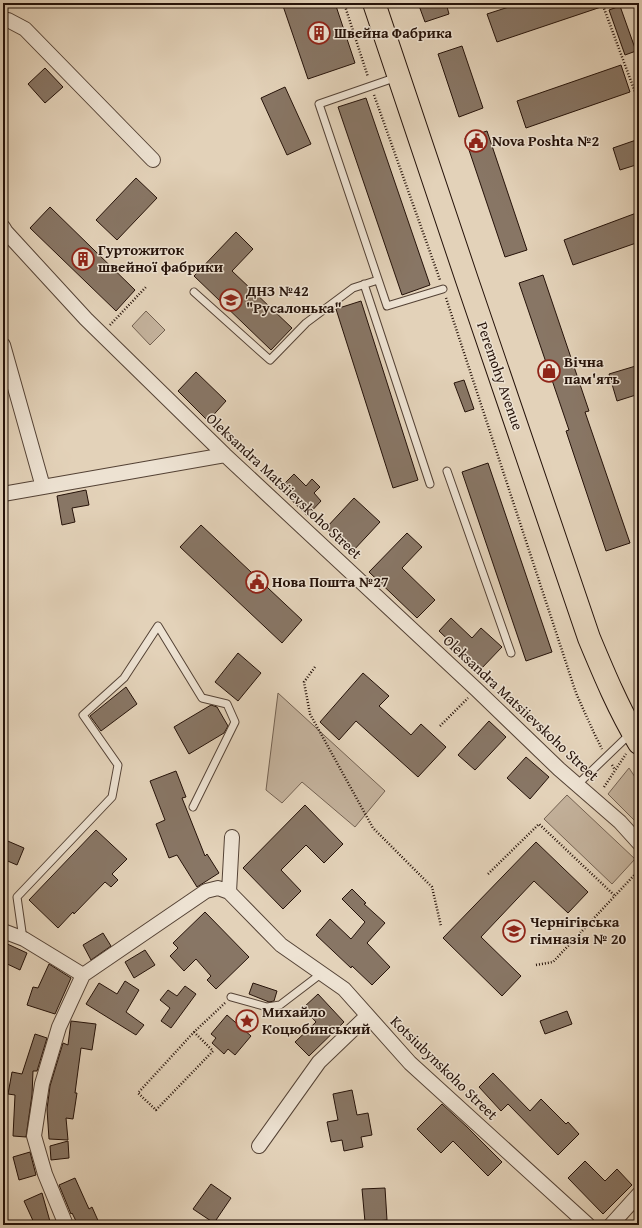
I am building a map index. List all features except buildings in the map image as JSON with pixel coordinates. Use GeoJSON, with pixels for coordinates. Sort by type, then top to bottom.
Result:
{"type":"FeatureCollection","features":[{"type":"Feature","properties":{"kind":"main road","name":"Peremohy Avenue"},"geometry":{"type":"LineString","coordinates":[[374,3],[589,638],[633,743]]}},
{"type":"Feature","properties":{"kind":"street"},"geometry":{"type":"LineString","coordinates":[[3,19],[25,29],[153,160]]}},
{"type":"Feature","properties":{"kind":"street","name":"Oleksandra Matsiievskoho Street"},"geometry":{"type":"LineString","coordinates":[[3,227],[101,334],[226,455],[577,785],[620,822],[639,843]]}},
{"type":"Feature","properties":{"kind":"street"},"geometry":{"type":"LineString","coordinates":[[3,345],[43,487]]}},
{"type":"Feature","properties":{"kind":"street"},"geometry":{"type":"LineString","coordinates":[[3,494],[226,455]]}},
{"type":"Feature","properties":{"kind":"street"},"geometry":{"type":"LineString","coordinates":[[66,1225],[44,1174],[34,1136],[42,1084],[59,1027],[82,975],[206,891],[218,888],[229,892],[232,837]]}},
{"type":"Feature","properties":{"kind":"street","name":"Kotsiubynskoho Street"},"geometry":{"type":"LineString","coordinates":[[229,892],[281,944],[344,989],[410,1063],[588,1225]]}},
{"type":"Feature","properties":{"kind":"street"},"geometry":{"type":"LineString","coordinates":[[3,931],[24,939],[82,975]]}},
{"type":"Feature","properties":{"kind":"street"},"geometry":{"type":"LineString","coordinates":[[259,1146],[319,1062],[367,1016]]}},
{"type":"Feature","properties":{"kind":"street"},"geometry":{"type":"LineString","coordinates":[[611,1225],[639,1194]]}},
{"type":"Feature","properties":{"kind":"lane"},"geometry":{"type":"LineString","coordinates":[[399,77],[319,104],[387,306],[443,289]]}},
{"type":"Feature","properties":{"kind":"lane"},"geometry":{"type":"LineString","coordinates":[[194,292],[270,360],[306,324],[353,288],[378,280]]}},
{"type":"Feature","properties":{"kind":"lane"},"geometry":{"type":"LineString","coordinates":[[364,284],[430,484]]}},
{"type":"Feature","properties":{"kind":"lane"},"geometry":{"type":"LineString","coordinates":[[447,471],[510,653]]}},
{"type":"Feature","properties":{"kind":"lane"},"geometry":{"type":"LineString","coordinates":[[24,939],[17,897],[112,796],[118,765],[83,715],[124,678],[158,626],[202,698],[227,704],[235,722],[193,807]]}},
{"type":"Feature","properties":{"kind":"lane"},"geometry":{"type":"LineString","coordinates":[[577,785],[606,756],[633,743]]}},
{"type":"Feature","properties":{"kind":"lane"},"geometry":{"type":"LineString","coordinates":[[232,998],[267,1007],[280,1005],[322,974]]}},
{"type":"Feature","properties":{"kind":"path"},"geometry":{"type":"LineString","coordinates":[[344,3],[371,86],[443,289],[576,692],[594,733],[615,770]]}},
{"type":"Feature","properties":{"kind":"path"},"geometry":{"type":"LineString","coordinates":[[602,3],[638,100]]}},
{"type":"Feature","properties":{"kind":"path"},"geometry":{"type":"LineString","coordinates":[[101,334],[146,287]]}},
{"type":"Feature","properties":{"kind":"path"},"geometry":{"type":"LineString","coordinates":[[315,667],[304,682],[310,714],[373,828],[432,887],[441,926]]}},
{"type":"Feature","properties":{"kind":"path"},"geometry":{"type":"LineString","coordinates":[[440,726],[476,690]]}},
{"type":"Feature","properties":{"kind":"path"},"geometry":{"type":"LineString","coordinates":[[604,787],[633,743]]}},
{"type":"Feature","properties":{"kind":"path"},"geometry":{"type":"LineString","coordinates":[[488,874],[539,824],[614,895]]}},
{"type":"Feature","properties":{"kind":"path"},"geometry":{"type":"LineString","coordinates":[[536,965],[552,962],[639,870]]}},
{"type":"Feature","properties":{"kind":"path"},"geometry":{"type":"LineString","coordinates":[[194,1032],[213,1051],[156,1110],[138,1093],[194,1032],[232,998]]}},
{"type":"Feature","properties":{"kind":"shaded area"},"geometry":{"type":"Polygon","coordinates":[[[146,311],[165,330],[150,345],[132,326],[146,311]]]}},
{"type":"Feature","properties":{"kind":"shaded area"},"geometry":{"type":"Polygon","coordinates":[[[278,693],[385,791],[355,827],[302,782],[282,803],[266,790],[278,693]]]}},
{"type":"Feature","properties":{"kind":"shaded area"},"geometry":{"type":"Polygon","coordinates":[[[629,768],[639,783],[639,825],[608,794],[629,768]]]}},
{"type":"Feature","properties":{"kind":"shaded area"},"geometry":{"type":"Polygon","coordinates":[[[567,795],[635,859],[612,884],[544,819],[567,795]]]}},
{"type":"Feature","properties":{"kind":"place","name":"Швейна Фабрика"},"geometry":{"type":"Point","coordinates":[319,33]}},
{"type":"Feature","properties":{"kind":"place","name":"Nova Poshta №2"},"geometry":{"type":"Point","coordinates":[476,141]}},
{"type":"Feature","properties":{"kind":"place","name":"Гуртожиток швейної фабрики"},"geometry":{"type":"Point","coordinates":[83,259]}},
{"type":"Feature","properties":{"kind":"place","name":"ДНЗ №42 \"Русалонька\""},"geometry":{"type":"Point","coordinates":[231,300]}},
{"type":"Feature","properties":{"kind":"place","name":"Вічна пам'ять"},"geometry":{"type":"Point","coordinates":[549,371]}},
{"type":"Feature","properties":{"kind":"place","name":"Нова Пошта №27"},"geometry":{"type":"Point","coordinates":[257,582]}},
{"type":"Feature","properties":{"kind":"place","name":"Чернігівська гімназія № 20"},"geometry":{"type":"Point","coordinates":[514,931]}},
{"type":"Feature","properties":{"kind":"place","name":"Михайло Коцюбинський"},"geometry":{"type":"Point","coordinates":[247,1021]}}]}
